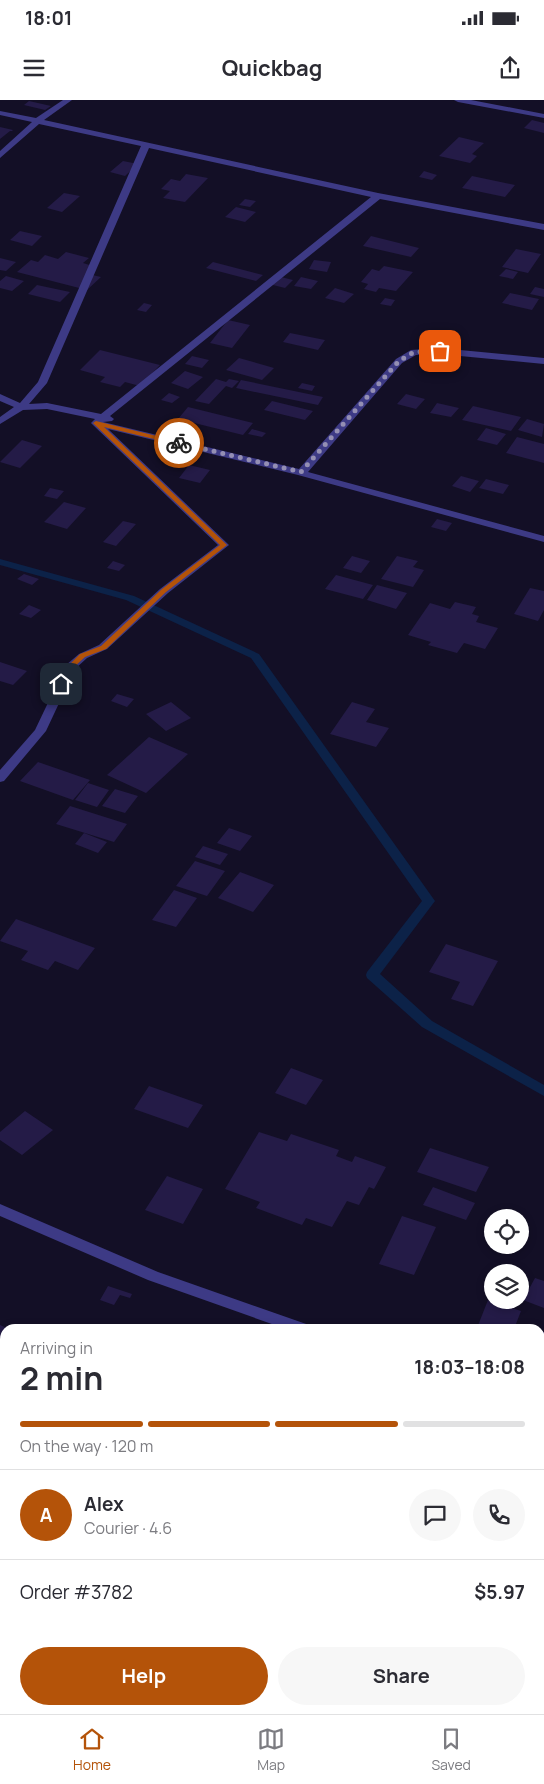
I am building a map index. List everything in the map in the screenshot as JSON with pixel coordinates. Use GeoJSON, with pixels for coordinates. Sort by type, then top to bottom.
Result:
{"type":"FeatureCollection","features":[{"type":"Feature","properties":{"kind":"street"},"geometry":{"type":"LineString","coordinates":[[0,155],[38,121],[68,100]]}},
{"type":"Feature","properties":{"kind":"street"},"geometry":{"type":"LineString","coordinates":[[458,100],[544,116]]}},
{"type":"Feature","properties":{"kind":"street"},"geometry":{"type":"LineString","coordinates":[[0,112],[378,196],[544,227]]}},
{"type":"Feature","properties":{"kind":"street"},"geometry":{"type":"LineString","coordinates":[[0,421],[21,407],[42,383],[146,145]]}},
{"type":"Feature","properties":{"kind":"street"},"geometry":{"type":"LineString","coordinates":[[96,423],[378,196]]}},
{"type":"Feature","properties":{"kind":"street"},"geometry":{"type":"LineString","coordinates":[[301,472],[399,361],[414,352],[440,351],[544,362]]}},
{"type":"Feature","properties":{"kind":"street"},"geometry":{"type":"LineString","coordinates":[[0,397],[21,407],[47,406],[79,411],[179,436],[96,423]]}},
{"type":"Feature","properties":{"kind":"street"},"geometry":{"type":"LineString","coordinates":[[96,423],[301,472],[544,539]]}},
{"type":"Feature","properties":{"kind":"street"},"geometry":{"type":"LineString","coordinates":[[0,778],[40,731],[70,667],[83,656],[103,647],[164,590],[224,545],[96,423]]}},
{"type":"Feature","properties":{"kind":"street"},"geometry":{"type":"LineString","coordinates":[[0,1210],[153,1276],[290,1324]]}},
{"type":"Feature","properties":{"kind":"building"},"geometry":{"type":"Polygon","coordinates":[[[29,101],[51,106],[45,110],[24,105],[29,101]]]}},
{"type":"Feature","properties":{"kind":"building"},"geometry":{"type":"Polygon","coordinates":[[[532,120],[544,123],[544,133],[524,128],[532,120]]]}},
{"type":"Feature","properties":{"kind":"building"},"geometry":{"type":"Polygon","coordinates":[[[0,127],[13,130],[0,139],[0,127]]]}},
{"type":"Feature","properties":{"kind":"building"},"geometry":{"type":"Polygon","coordinates":[[[459,137],[484,143],[472,154],[477,156],[470,163],[439,156],[459,137]]]}},
{"type":"Feature","properties":{"kind":"building"},"geometry":{"type":"Polygon","coordinates":[[[123,161],[138,164],[125,176],[110,172],[123,161]]]}},
{"type":"Feature","properties":{"kind":"building"},"geometry":{"type":"Polygon","coordinates":[[[424,171],[437,175],[432,180],[419,177],[424,171]]]}},
{"type":"Feature","properties":{"kind":"building"},"geometry":{"type":"Polygon","coordinates":[[[186,174],[208,178],[185,202],[163,198],[170,191],[161,189],[171,179],[180,181],[186,174]]]}},
{"type":"Feature","properties":{"kind":"building"},"geometry":{"type":"Polygon","coordinates":[[[472,176],[515,185],[505,197],[462,188],[472,176]]]}},
{"type":"Feature","properties":{"kind":"building"},"geometry":{"type":"Polygon","coordinates":[[[64,193],[80,196],[62,212],[47,208],[64,193]]]}},
{"type":"Feature","properties":{"kind":"building"},"geometry":{"type":"Polygon","coordinates":[[[245,199],[256,201],[250,207],[239,205],[245,199]]]}},
{"type":"Feature","properties":{"kind":"building"},"geometry":{"type":"Polygon","coordinates":[[[236,207],[256,212],[245,222],[225,217],[236,207]]]}},
{"type":"Feature","properties":{"kind":"building"},"geometry":{"type":"Polygon","coordinates":[[[20,231],[42,236],[32,246],[10,240],[20,231]]]}},
{"type":"Feature","properties":{"kind":"building"},"geometry":{"type":"Polygon","coordinates":[[[371,236],[419,248],[411,257],[363,246],[371,236]]]}},
{"type":"Feature","properties":{"kind":"building"},"geometry":{"type":"Polygon","coordinates":[[[516,249],[541,254],[528,273],[502,267],[516,249]]]}},
{"type":"Feature","properties":{"kind":"building"},"geometry":{"type":"Polygon","coordinates":[[[66,252],[89,258],[83,263],[96,267],[88,274],[101,277],[87,290],[17,272],[31,260],[38,262],[45,255],[58,259],[66,252]]]}},
{"type":"Feature","properties":{"kind":"building"},"geometry":{"type":"Polygon","coordinates":[[[0,258],[16,262],[6,271],[0,270],[0,258]]]}},
{"type":"Feature","properties":{"kind":"building"},"geometry":{"type":"Polygon","coordinates":[[[314,260],[331,262],[327,272],[309,269],[314,260]]]}},
{"type":"Feature","properties":{"kind":"building"},"geometry":{"type":"Polygon","coordinates":[[[213,262],[263,275],[256,281],[206,268],[213,262]]]}},
{"type":"Feature","properties":{"kind":"building"},"geometry":{"type":"Polygon","coordinates":[[[384,266],[413,272],[396,291],[379,288],[376,292],[364,289],[368,284],[361,282],[372,269],[379,271],[384,266]]]}},
{"type":"Feature","properties":{"kind":"building"},"geometry":{"type":"Polygon","coordinates":[[[506,269],[518,272],[513,279],[499,276],[506,269]]]}},
{"type":"Feature","properties":{"kind":"building"},"geometry":{"type":"Polygon","coordinates":[[[6,276],[24,281],[12,291],[0,288],[0,281],[6,276]]]}},
{"type":"Feature","properties":{"kind":"building"},"geometry":{"type":"Polygon","coordinates":[[[277,276],[293,280],[285,288],[269,284],[277,276]]]}},
{"type":"Feature","properties":{"kind":"building"},"geometry":{"type":"Polygon","coordinates":[[[301,277],[318,281],[311,289],[294,286],[301,277]]]}},
{"type":"Feature","properties":{"kind":"building"},"geometry":{"type":"Polygon","coordinates":[[[37,285],[70,292],[60,302],[28,294],[37,285]]]}},
{"type":"Feature","properties":{"kind":"building"},"geometry":{"type":"Polygon","coordinates":[[[535,287],[544,289],[544,297],[530,294],[535,287]]]}},
{"type":"Feature","properties":{"kind":"building"},"geometry":{"type":"Polygon","coordinates":[[[335,288],[354,294],[344,303],[325,298],[335,288]]]}},
{"type":"Feature","properties":{"kind":"building"},"geometry":{"type":"Polygon","coordinates":[[[510,293],[539,299],[532,310],[502,303],[510,293]]]}},
{"type":"Feature","properties":{"kind":"building"},"geometry":{"type":"Polygon","coordinates":[[[385,298],[395,300],[391,306],[380,304],[385,298]]]}},
{"type":"Feature","properties":{"kind":"building"},"geometry":{"type":"Polygon","coordinates":[[[144,303],[152,305],[146,312],[137,310],[144,303]]]}},
{"type":"Feature","properties":{"kind":"building"},"geometry":{"type":"Polygon","coordinates":[[[228,320],[250,325],[232,348],[210,343],[228,320]]]}},
{"type":"Feature","properties":{"kind":"building"},"geometry":{"type":"Polygon","coordinates":[[[290,333],[325,340],[318,350],[283,342],[290,333]]]}},
{"type":"Feature","properties":{"kind":"building"},"geometry":{"type":"Polygon","coordinates":[[[100,350],[160,365],[140,386],[125,382],[120,387],[100,382],[105,377],[80,370],[100,350]]]}},
{"type":"Feature","properties":{"kind":"building"},"geometry":{"type":"Polygon","coordinates":[[[192,356],[209,360],[202,368],[185,364],[192,356]]]}},
{"type":"Feature","properties":{"kind":"building"},"geometry":{"type":"Polygon","coordinates":[[[239,358],[274,368],[262,380],[226,370],[239,358]]]}},
{"type":"Feature","properties":{"kind":"building"},"geometry":{"type":"Polygon","coordinates":[[[433,358],[452,362],[444,372],[425,367],[433,358]]]}},
{"type":"Feature","properties":{"kind":"building"},"geometry":{"type":"Polygon","coordinates":[[[185,371],[203,377],[188,389],[171,383],[185,371]]]}},
{"type":"Feature","properties":{"kind":"building"},"geometry":{"type":"Polygon","coordinates":[[[216,379],[226,382],[229,379],[239,381],[232,388],[226,386],[209,404],[195,401],[216,379]]]}},
{"type":"Feature","properties":{"kind":"building"},"geometry":{"type":"Polygon","coordinates":[[[241,380],[323,397],[318,405],[236,388],[241,380]]]}},
{"type":"Feature","properties":{"kind":"building"},"geometry":{"type":"Polygon","coordinates":[[[302,383],[315,386],[312,391],[298,388],[302,383]]]}},
{"type":"Feature","properties":{"kind":"building"},"geometry":{"type":"Polygon","coordinates":[[[169,393],[180,397],[172,403],[161,400],[169,393]]]}},
{"type":"Feature","properties":{"kind":"building"},"geometry":{"type":"Polygon","coordinates":[[[406,394],[425,399],[416,409],[397,404],[406,394]]]}},
{"type":"Feature","properties":{"kind":"building"},"geometry":{"type":"Polygon","coordinates":[[[272,401],[313,411],[305,420],[264,410],[272,401]]]}},
{"type":"Feature","properties":{"kind":"building"},"geometry":{"type":"Polygon","coordinates":[[[437,403],[459,408],[451,417],[430,413],[437,403]]]}},
{"type":"Feature","properties":{"kind":"building"},"geometry":{"type":"Polygon","coordinates":[[[473,406],[521,417],[511,431],[462,420],[473,406]]]}},
{"type":"Feature","properties":{"kind":"building"},"geometry":{"type":"Polygon","coordinates":[[[188,407],[253,423],[243,435],[178,419],[188,407]]]}},
{"type":"Feature","properties":{"kind":"building"},"geometry":{"type":"Polygon","coordinates":[[[527,419],[544,424],[542,437],[518,430],[527,419]]]}},
{"type":"Feature","properties":{"kind":"building"},"geometry":{"type":"Polygon","coordinates":[[[486,428],[506,434],[497,445],[477,440],[486,428]]]}},
{"type":"Feature","properties":{"kind":"building"},"geometry":{"type":"Polygon","coordinates":[[[252,429],[266,433],[262,437],[248,434],[252,429]]]}},
{"type":"Feature","properties":{"kind":"building"},"geometry":{"type":"Polygon","coordinates":[[[517,437],[544,444],[544,463],[506,453],[517,437]]]}},
{"type":"Feature","properties":{"kind":"building"},"geometry":{"type":"Polygon","coordinates":[[[22,440],[42,446],[20,468],[0,462],[22,440]]]}},
{"type":"Feature","properties":{"kind":"building"},"geometry":{"type":"Polygon","coordinates":[[[189,465],[210,470],[200,483],[179,478],[189,465]]]}},
{"type":"Feature","properties":{"kind":"building"},"geometry":{"type":"Polygon","coordinates":[[[461,476],[479,481],[470,492],[452,486],[461,476]]]}},
{"type":"Feature","properties":{"kind":"building"},"geometry":{"type":"Polygon","coordinates":[[[486,479],[509,485],[503,494],[479,488],[486,479]]]}},
{"type":"Feature","properties":{"kind":"building"},"geometry":{"type":"Polygon","coordinates":[[[50,488],[64,491],[57,499],[44,496],[50,488]]]}},
{"type":"Feature","properties":{"kind":"building"},"geometry":{"type":"Polygon","coordinates":[[[64,502],[86,508],[67,529],[44,522],[64,502]]]}},
{"type":"Feature","properties":{"kind":"building"},"geometry":{"type":"Polygon","coordinates":[[[437,519],[452,523],[446,531],[431,527],[437,519]]]}},
{"type":"Feature","properties":{"kind":"building"},"geometry":{"type":"Polygon","coordinates":[[[123,521],[136,524],[116,546],[103,542],[123,521]]]}},
{"type":"Feature","properties":{"kind":"building"},"geometry":{"type":"Polygon","coordinates":[[[352,556],[370,561],[361,573],[343,568],[352,556]]]}},
{"type":"Feature","properties":{"kind":"building"},"geometry":{"type":"Polygon","coordinates":[[[397,556],[418,561],[413,567],[424,570],[413,587],[381,579],[397,556]]]}},
{"type":"Feature","properties":{"kind":"building"},"geometry":{"type":"Polygon","coordinates":[[[113,561],[125,565],[119,571],[107,568],[113,561]]]}},
{"type":"Feature","properties":{"kind":"building"},"geometry":{"type":"Polygon","coordinates":[[[24,574],[39,579],[32,585],[17,579],[24,574]]]}},
{"type":"Feature","properties":{"kind":"building"},"geometry":{"type":"Polygon","coordinates":[[[336,575],[373,585],[363,599],[325,589],[336,575]]]}},
{"type":"Feature","properties":{"kind":"building"},"geometry":{"type":"Polygon","coordinates":[[[377,585],[407,593],[396,609],[367,600],[377,585]]]}},
{"type":"Feature","properties":{"kind":"building"},"geometry":{"type":"Polygon","coordinates":[[[530,588],[544,591],[544,610],[538,621],[514,614],[530,588]]]}},
{"type":"Feature","properties":{"kind":"building"},"geometry":{"type":"Polygon","coordinates":[[[455,602],[476,607],[472,614],[479,616],[476,622],[498,628],[485,649],[464,643],[457,653],[428,645],[431,642],[408,635],[430,603],[450,609],[455,602]]]}},
{"type":"Feature","properties":{"kind":"building"},"geometry":{"type":"Polygon","coordinates":[[[29,605],[41,610],[31,618],[19,614],[29,605]]]}},
{"type":"Feature","properties":{"kind":"building"},"geometry":{"type":"Polygon","coordinates":[[[0,662],[27,671],[13,685],[0,681],[0,662]]]}},
{"type":"Feature","properties":{"kind":"building"},"geometry":{"type":"Polygon","coordinates":[[[117,694],[134,699],[127,707],[111,701],[117,694]]]}},
{"type":"Feature","properties":{"kind":"building"},"geometry":{"type":"Polygon","coordinates":[[[171,702],[191,718],[166,731],[146,714],[171,702]]]}},
{"type":"Feature","properties":{"kind":"building"},"geometry":{"type":"Polygon","coordinates":[[[352,702],[375,709],[366,722],[389,728],[376,747],[330,734],[352,702]]]}},
{"type":"Feature","properties":{"kind":"building"},"geometry":{"type":"Polygon","coordinates":[[[149,737],[188,754],[146,793],[107,775],[149,737]]]}},
{"type":"Feature","properties":{"kind":"building"},"geometry":{"type":"Polygon","coordinates":[[[38,762],[90,780],[73,800],[20,781],[38,762]]]}},
{"type":"Feature","properties":{"kind":"building"},"geometry":{"type":"Polygon","coordinates":[[[88,783],[109,790],[97,807],[75,800],[88,783]]]}},
{"type":"Feature","properties":{"kind":"building"},"geometry":{"type":"Polygon","coordinates":[[[115,789],[138,796],[125,813],[102,806],[115,789]]]}},
{"type":"Feature","properties":{"kind":"building"},"geometry":{"type":"Polygon","coordinates":[[[70,806],[127,824],[114,842],[56,824],[70,806]]]}},
{"type":"Feature","properties":{"kind":"building"},"geometry":{"type":"Polygon","coordinates":[[[229,828],[252,836],[240,851],[217,843],[229,828]]]}},
{"type":"Feature","properties":{"kind":"building"},"geometry":{"type":"Polygon","coordinates":[[[84,833],[107,842],[98,853],[75,844],[84,833]]]}},
{"type":"Feature","properties":{"kind":"building"},"geometry":{"type":"Polygon","coordinates":[[[203,846],[228,854],[220,865],[195,857],[203,846]]]}},
{"type":"Feature","properties":{"kind":"building"},"geometry":{"type":"Polygon","coordinates":[[[195,861],[225,871],[207,896],[176,886],[195,861]]]}},
{"type":"Feature","properties":{"kind":"building"},"geometry":{"type":"Polygon","coordinates":[[[240,872],[274,885],[253,912],[218,898],[240,872]]]}},
{"type":"Feature","properties":{"kind":"building"},"geometry":{"type":"Polygon","coordinates":[[[174,890],[197,898],[176,927],[152,920],[174,890]]]}},
{"type":"Feature","properties":{"kind":"building"},"geometry":{"type":"Polygon","coordinates":[[[16,919],[95,948],[78,970],[55,961],[48,970],[21,960],[28,951],[0,941],[16,919]]]}},
{"type":"Feature","properties":{"kind":"building"},"geometry":{"type":"Polygon","coordinates":[[[446,944],[498,961],[473,1006],[451,999],[460,982],[429,972],[446,944]]]}},
{"type":"Feature","properties":{"kind":"building"},"geometry":{"type":"Polygon","coordinates":[[[291,1068],[323,1080],[306,1105],[275,1093],[291,1068]]]}},
{"type":"Feature","properties":{"kind":"building"},"geometry":{"type":"Polygon","coordinates":[[[149,1086],[203,1105],[188,1128],[134,1109],[149,1086]]]}},
{"type":"Feature","properties":{"kind":"building"},"geometry":{"type":"Polygon","coordinates":[[[25,1111],[53,1130],[22,1155],[0,1140],[0,1132],[25,1111]]]}},
{"type":"Feature","properties":{"kind":"building"},"geometry":{"type":"Polygon","coordinates":[[[259,1132],[287,1141],[291,1134],[339,1150],[336,1156],[352,1162],[355,1156],[386,1167],[374,1189],[369,1187],[359,1205],[347,1201],[332,1227],[306,1218],[302,1225],[256,1208],[260,1202],[225,1189],[259,1132]]]}},
{"type":"Feature","properties":{"kind":"building"},"geometry":{"type":"Polygon","coordinates":[[[430,1148],[489,1167],[476,1192],[417,1172],[430,1148]]]}},
{"type":"Feature","properties":{"kind":"building"},"geometry":{"type":"Polygon","coordinates":[[[167,1176],[203,1189],[183,1224],[145,1210],[167,1176]]]}},
{"type":"Feature","properties":{"kind":"building"},"geometry":{"type":"Polygon","coordinates":[[[433,1187],[475,1203],[466,1220],[423,1205],[433,1187]]]}},
{"type":"Feature","properties":{"kind":"building"},"geometry":{"type":"Polygon","coordinates":[[[402,1216],[436,1227],[414,1275],[379,1264],[402,1216]]]}},
{"type":"Feature","properties":{"kind":"building"},"geometry":{"type":"Polygon","coordinates":[[[535,1278],[544,1281],[544,1308],[529,1302],[529,1289],[535,1278]]]}},
{"type":"Feature","properties":{"kind":"building"},"geometry":{"type":"Polygon","coordinates":[[[108,1286],[132,1294],[130,1298],[120,1295],[114,1305],[100,1300],[108,1286]]]}},
{"type":"Feature","properties":{"kind":"building"},"geometry":{"type":"Polygon","coordinates":[[[484,1309],[515,1309],[521,1311],[516,1324],[479,1324],[484,1309]]]}},
{"type":"Feature","properties":{"kind":"waterway"},"geometry":{"type":"LineString","coordinates":[[0,562],[52,578],[130,598],[255,656],[429,901],[372,975],[427,1024],[544,1091]]}},
{"type":"Feature","properties":{"kind":"way so far"},"geometry":{"type":"LineString","coordinates":[[179,443],[301,472],[399,361],[414,352],[440,351]]}},
{"type":"Feature","properties":{"kind":"route"},"geometry":{"type":"LineString","coordinates":[[61,684],[70,667],[83,656],[103,647],[164,590],[224,545],[96,423],[179,443]]}}]}
